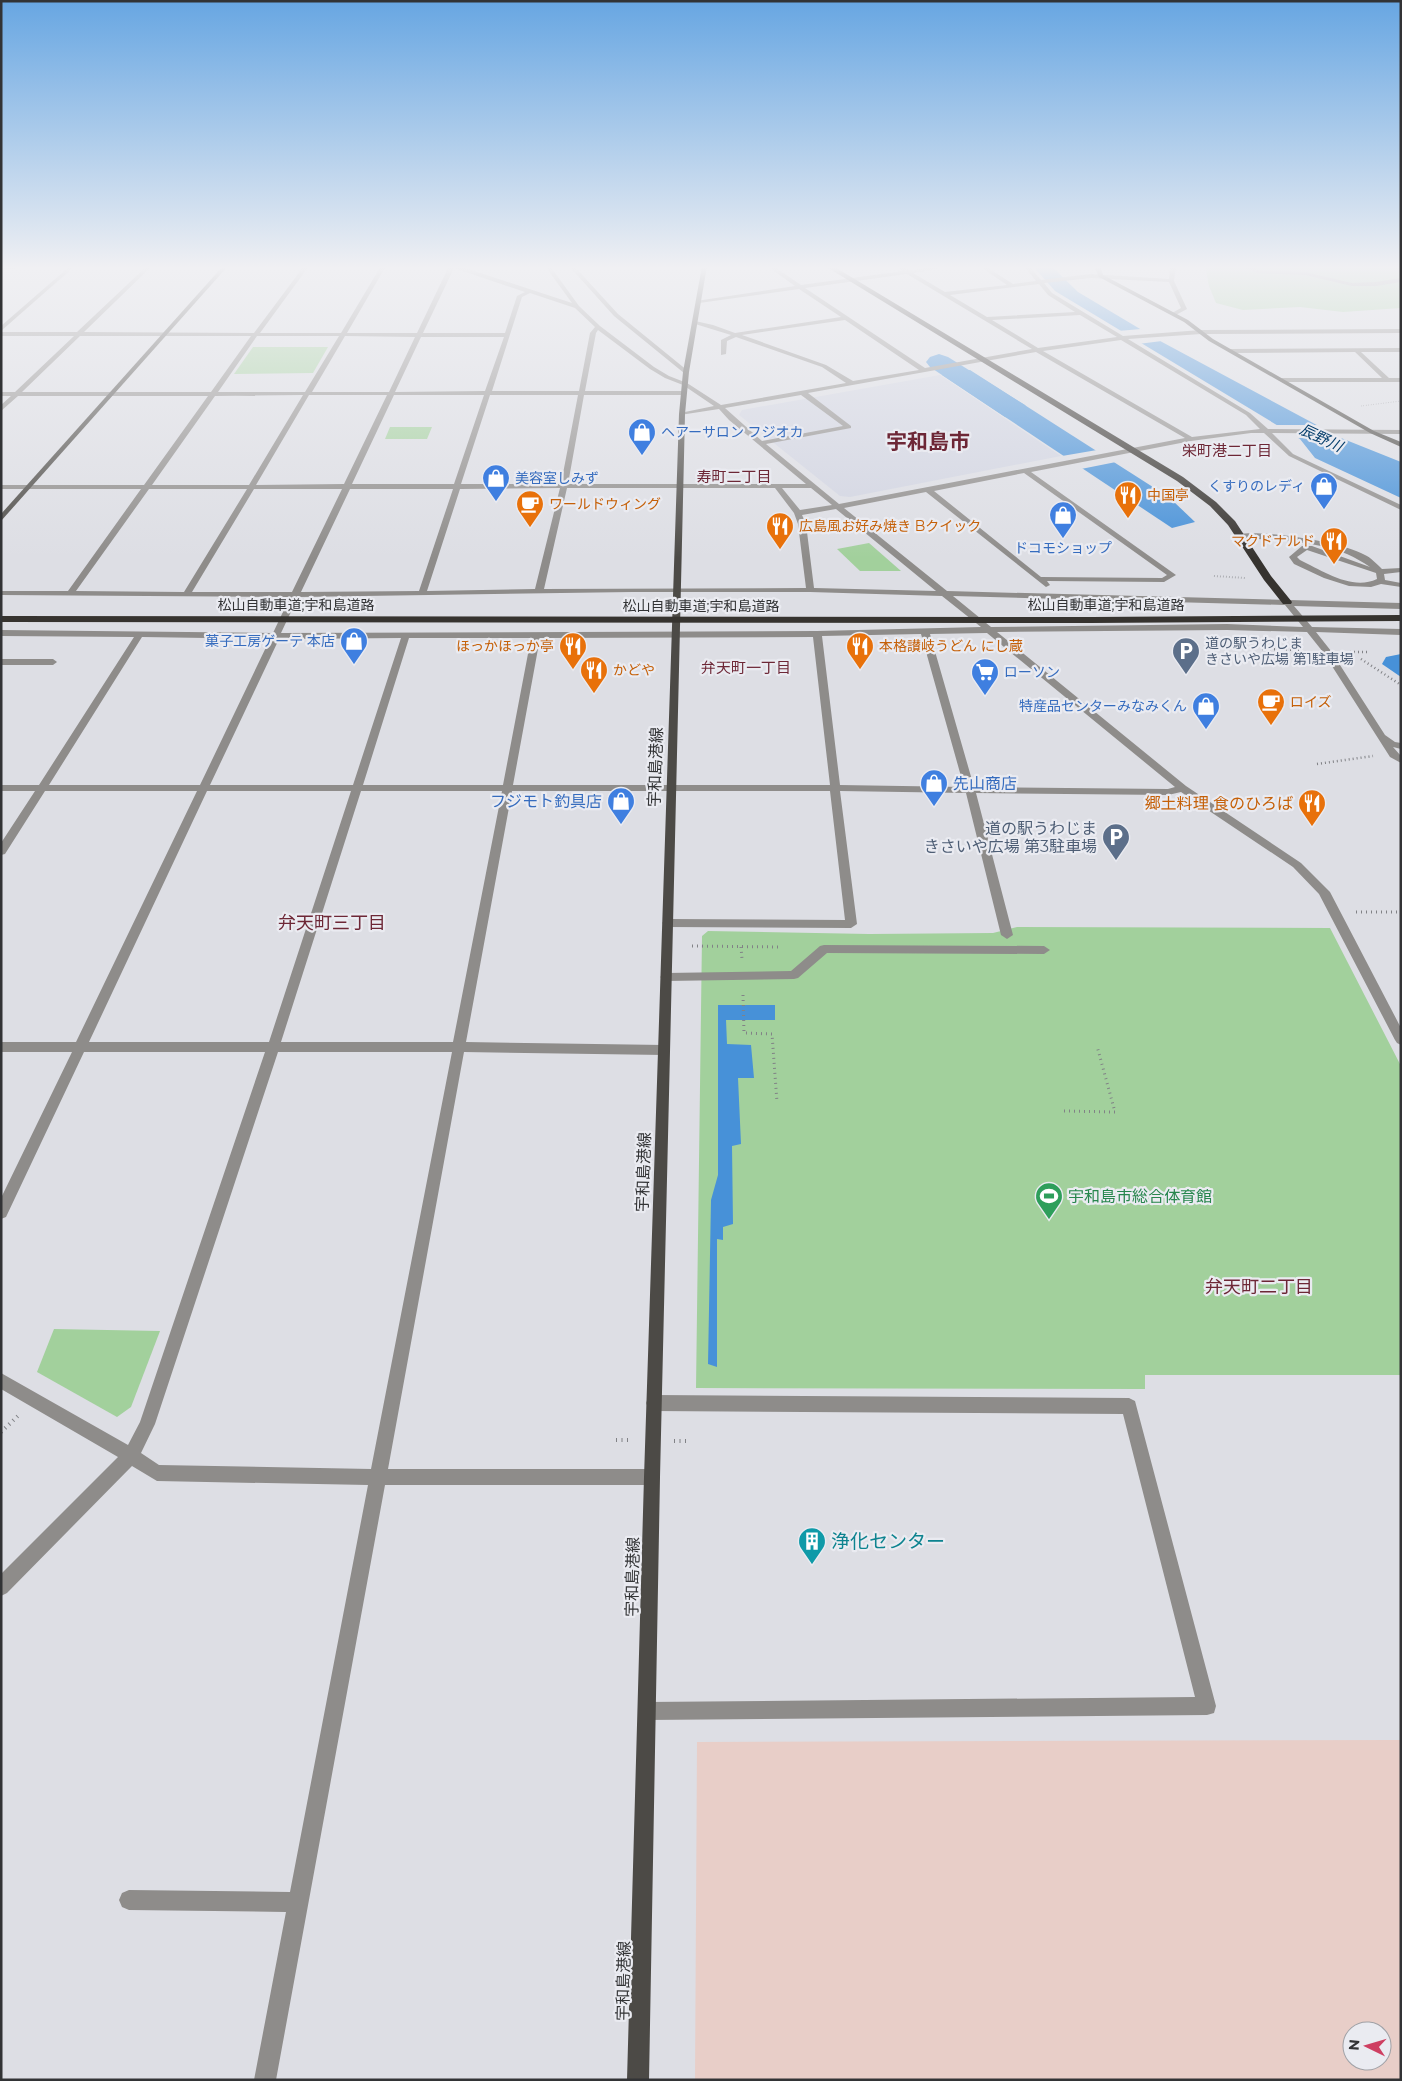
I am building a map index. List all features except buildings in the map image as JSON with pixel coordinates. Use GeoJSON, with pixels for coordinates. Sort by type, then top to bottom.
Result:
{"type":"FeatureCollection","features":[{"type":"Feature","properties":{"kind":"highway"},"geometry":{"type":"LineString","coordinates":[[991,363],[1180,479],[1213,504],[1242,536],[1267,578],[1287,602]]}},
{"type":"Feature","properties":{"kind":"highway","name":"松山自動車道;宇和島道路"},"geometry":{"type":"LineString","coordinates":[[1,619],[1092,620],[1401,618]]}},
{"type":"Feature","properties":{"kind":"main road"},"geometry":{"type":"LineString","coordinates":[[1,519],[140,363]]}},
{"type":"Feature","properties":{"kind":"main road","name":"宇和島港線"},"geometry":{"type":"LineString","coordinates":[[638,2080],[652,1477],[677,634],[676,590],[682,414],[688,363]]}},
{"type":"Feature","properties":{"kind":"main road"},"geometry":{"type":"LineString","coordinates":[[1252,363],[1372,432],[1401,445]]}},
{"type":"Feature","properties":{"kind":"street"},"geometry":{"type":"LineString","coordinates":[[1,409],[49,363]]}},
{"type":"Feature","properties":{"kind":"street"},"geometry":{"type":"LineString","coordinates":[[70,594],[236,363]]}},
{"type":"Feature","properties":{"kind":"street"},"geometry":{"type":"LineString","coordinates":[[187,594],[327,363]]}},
{"type":"Feature","properties":{"kind":"street"},"geometry":{"type":"LineString","coordinates":[[1,1213],[348,487],[405,363]]}},
{"type":"Feature","properties":{"kind":"street"},"geometry":{"type":"LineString","coordinates":[[422,593],[497,363]]}},
{"type":"Feature","properties":{"kind":"street"},"geometry":{"type":"LineString","coordinates":[[539,591],[564,486],[587,363]]}},
{"type":"Feature","properties":{"kind":"street"},"geometry":{"type":"LineString","coordinates":[[646,363],[667,378],[685,383]]}},
{"type":"Feature","properties":{"kind":"street"},"geometry":{"type":"LineString","coordinates":[[665,363],[685,383],[720,407],[812,486],[1182,788],[1297,865],[1324,892],[1401,1040]]}},
{"type":"Feature","properties":{"kind":"street"},"geometry":{"type":"LineString","coordinates":[[816,363],[824,366],[852,384]]}},
{"type":"Feature","properties":{"kind":"street"},"geometry":{"type":"LineString","coordinates":[[913,363],[925,371]]}},
{"type":"Feature","properties":{"kind":"street"},"geometry":{"type":"LineString","coordinates":[[682,414],[970,363]]}},
{"type":"Feature","properties":{"kind":"street"},"geometry":{"type":"LineString","coordinates":[[1061,363],[1191,438]]}},
{"type":"Feature","properties":{"kind":"street"},"geometry":{"type":"LineString","coordinates":[[1167,363],[1248,414],[1291,455],[1401,508]]}},
{"type":"Feature","properties":{"kind":"street"},"geometry":{"type":"LineString","coordinates":[[1370,363],[1387,380]]}},
{"type":"Feature","properties":{"kind":"street"},"geometry":{"type":"LineString","coordinates":[[1282,380],[1401,380]]}},
{"type":"Feature","properties":{"kind":"street"},"geometry":{"type":"LineString","coordinates":[[1,394],[581,393],[685,383]]}},
{"type":"Feature","properties":{"kind":"street"},"geometry":{"type":"LineString","coordinates":[[760,443],[849,427],[803,393]]}},
{"type":"Feature","properties":{"kind":"street"},"geometry":{"type":"LineString","coordinates":[[798,513],[928,490],[1191,438],[1234,432],[1401,432]]}},
{"type":"Feature","properties":{"kind":"street"},"geometry":{"type":"LineString","coordinates":[[1025,471],[1172,575],[1164,580],[1039,580]]}},
{"type":"Feature","properties":{"kind":"street"},"geometry":{"type":"LineString","coordinates":[[777,486],[798,513],[802,524],[810,590]]}},
{"type":"Feature","properties":{"kind":"street"},"geometry":{"type":"LineString","coordinates":[[1,487],[812,486]]}},
{"type":"Feature","properties":{"kind":"street"},"geometry":{"type":"LineString","coordinates":[[928,490],[1059,596]]}},
{"type":"Feature","properties":{"kind":"street"},"geometry":{"type":"LineString","coordinates":[[1242,536],[1307,540],[1335,545],[1399,573]]}},
{"type":"Feature","properties":{"kind":"street"},"geometry":{"type":"LineString","coordinates":[[1399,573],[1380,571],[1312,548],[1304,548],[1293,557],[1297,562],[1352,584],[1363,585],[1380,581],[1401,585]]}},
{"type":"Feature","properties":{"kind":"street"},"geometry":{"type":"LineString","coordinates":[[1357,554],[1380,571],[1382,577],[1380,581]]}},
{"type":"Feature","properties":{"kind":"street"},"geometry":{"type":"LineString","coordinates":[[1159,580],[1168,599]]}},
{"type":"Feature","properties":{"kind":"street"},"geometry":{"type":"LineString","coordinates":[[1,593],[296,595],[539,591],[810,590],[942,592],[1401,606]]}},
{"type":"Feature","properties":{"kind":"street"},"geometry":{"type":"LineString","coordinates":[[1287,602],[1311,629],[1327,651],[1380,736],[1393,755],[1401,760]]}},
{"type":"Feature","properties":{"kind":"street"},"geometry":{"type":"LineString","coordinates":[[1,633],[277,636],[816,634],[1067,628],[1227,627],[1401,632]]}},
{"type":"Feature","properties":{"kind":"street"},"geometry":{"type":"LineString","coordinates":[[925,632],[970,790],[1007,935]]}},
{"type":"Feature","properties":{"kind":"street"},"geometry":{"type":"LineString","coordinates":[[1,852],[140,634]]}},
{"type":"Feature","properties":{"kind":"street"},"geometry":{"type":"LineString","coordinates":[[668,923],[851,924],[816,634]]}},
{"type":"Feature","properties":{"kind":"street"},"geometry":{"type":"LineString","coordinates":[[1,1587],[131,1456],[147,1424],[273,1048],[406,635]]}},
{"type":"Feature","properties":{"kind":"street"},"geometry":{"type":"LineString","coordinates":[[266,2080],[536,635]]}},
{"type":"Feature","properties":{"kind":"street"},"geometry":{"type":"LineString","coordinates":[[1,662],[53,662]]}},
{"type":"Feature","properties":{"kind":"street"},"geometry":{"type":"LineString","coordinates":[[1380,736],[1392,744],[1401,746]]}},
{"type":"Feature","properties":{"kind":"street"},"geometry":{"type":"LineString","coordinates":[[1,788],[836,788],[1168,792],[1182,788]]}},
{"type":"Feature","properties":{"kind":"street"},"geometry":{"type":"LineString","coordinates":[[666,977],[794,975],[824,949],[1044,950]]}},
{"type":"Feature","properties":{"kind":"street"},"geometry":{"type":"LineString","coordinates":[[1,1047],[458,1047],[664,1050]]}},
{"type":"Feature","properties":{"kind":"street"},"geometry":{"type":"LineString","coordinates":[[1,1380],[131,1456],[156,1473],[380,1477],[652,1477]]}},
{"type":"Feature","properties":{"kind":"street"},"geometry":{"type":"LineString","coordinates":[[647,1711],[1207,1706],[1129,1406],[654,1403]]}},
{"type":"Feature","properties":{"kind":"street"},"geometry":{"type":"LineString","coordinates":[[129,1900],[299,1902]]}},
{"type":"Feature","properties":{"kind":"path"},"geometry":{"type":"LineString","coordinates":[[1334,410],[1401,401]]}},
{"type":"Feature","properties":{"kind":"path"},"geometry":{"type":"LineString","coordinates":[[1361,659],[1401,685]]}},
{"type":"Feature","properties":{"kind":"path"},"geometry":{"type":"LineString","coordinates":[[1317,764],[1375,755]]}},
{"type":"Feature","properties":{"kind":"path"},"geometry":{"type":"LineString","coordinates":[[1335,912],[1401,912]]}},
{"type":"Feature","properties":{"kind":"path"},"geometry":{"type":"LineString","coordinates":[[692,946],[779,947]]}},
{"type":"Feature","properties":{"kind":"path"},"geometry":{"type":"LineString","coordinates":[[741,947],[742,966]]}},
{"type":"Feature","properties":{"kind":"path"},"geometry":{"type":"LineString","coordinates":[[742,985],[744,1034],[772,1034],[776,1102]]}},
{"type":"Feature","properties":{"kind":"path"},"geometry":{"type":"LineString","coordinates":[[1064,1112],[1115,1112],[1097,1046]]}},
{"type":"Feature","properties":{"kind":"shaded area"},"geometry":{"type":"Polygon","coordinates":[[[940,375],[1061,456],[850,497],[840,496],[739,415],[742,410],[940,375]]]}},
{"type":"Feature","properties":{"kind":"shaded area"},"geometry":{"type":"Polygon","coordinates":[[[1401,1740],[1401,2080],[695,2080],[697,1742],[1401,1740]]]}},
{"type":"Feature","properties":{"kind":"green space"},"geometry":{"type":"Polygon","coordinates":[[[242,363],[319,363],[313,373],[234,374],[242,363]]]}},
{"type":"Feature","properties":{"kind":"green space"},"geometry":{"type":"Polygon","coordinates":[[[390,427],[432,427],[427,439],[385,439],[390,427]]]}},
{"type":"Feature","properties":{"kind":"green space"},"geometry":{"type":"Polygon","coordinates":[[[869,543],[901,571],[860,571],[837,549],[869,543]]]}},
{"type":"Feature","properties":{"kind":"green space","name":"宇和島市総合体育館"},"geometry":{"type":"Polygon","coordinates":[[[1017,927],[1330,928],[1401,1066],[1401,1375],[1145,1375],[1145,1389],[696,1388],[702,936],[708,931],[869,934],[993,933],[1017,927]]]}},
{"type":"Feature","properties":{"kind":"green space"},"geometry":{"type":"Polygon","coordinates":[[[54,1329],[160,1331],[131,1407],[117,1417],[37,1372],[54,1329]]]}},
{"type":"Feature","properties":{"kind":"water","name":"辰野川"},"geometry":{"type":"Polygon","coordinates":[[[1174,363],[1201,363],[1341,438],[1401,462],[1401,498],[1315,458],[1300,439],[1174,363]]]}},
{"type":"Feature","properties":{"kind":"water"},"geometry":{"type":"Polygon","coordinates":[[[970,370],[1156,489],[1173,501],[1195,522],[1172,528],[942,375],[970,370]]]}},
{"type":"Feature","properties":{"kind":"water"},"geometry":{"type":"Polygon","coordinates":[[[1401,654],[1401,677],[1382,664],[1386,657],[1401,654]]]}},
{"type":"Feature","properties":{"kind":"water"},"geometry":{"type":"Polygon","coordinates":[[[718,1005],[775,1005],[775,1020],[726,1020],[727,1044],[751,1045],[754,1078],[738,1078],[741,1144],[732,1146],[733,1224],[723,1227],[723,1240],[717,1239],[717,1367],[708,1364],[711,1200],[718,1175],[718,1005]]]}},
{"type":"Feature","properties":{"kind":"pier"},"geometry":{"type":"Polygon","coordinates":[[[1273,425],[1319,425],[1345,438],[1295,438],[1273,425]]]}},
{"type":"Feature","properties":{"kind":"pier"},"geometry":{"type":"Polygon","coordinates":[[[1097,450],[1116,462],[1081,469],[1062,456],[1097,450]]]}},
{"type":"Feature","properties":{"kind":"waterway"},"geometry":{"type":"LineString","coordinates":[[941,363],[1015,411]]}},
{"type":"Feature","properties":{"kind":"place","name":"ヘアーサロン フジオカ"},"geometry":{"type":"Point","coordinates":[642,456]}},
{"type":"Feature","properties":{"kind":"place","name":"美容室しみず"},"geometry":{"type":"Point","coordinates":[496,502]}},
{"type":"Feature","properties":{"kind":"place","name":"くすりのレディ"},"geometry":{"type":"Point","coordinates":[1324,510]}},
{"type":"Feature","properties":{"kind":"place","name":"中国亭"},"geometry":{"type":"Point","coordinates":[1128,519]}},
{"type":"Feature","properties":{"kind":"place","name":"ワールドウィング"},"geometry":{"type":"Point","coordinates":[530,528]}},
{"type":"Feature","properties":{"kind":"place","name":"ドコモショップ"},"geometry":{"type":"Point","coordinates":[1063,539]}},
{"type":"Feature","properties":{"kind":"place","name":"広島風お好み焼き Bクイック"},"geometry":{"type":"Point","coordinates":[780,550]}},
{"type":"Feature","properties":{"kind":"place","name":"マクドナルド"},"geometry":{"type":"Point","coordinates":[1334,565]}},
{"type":"Feature","properties":{"kind":"place","name":"菓子工房ゲーテ 本店"},"geometry":{"type":"Point","coordinates":[354,665]}},
{"type":"Feature","properties":{"kind":"place","name":"ほっかほっか亭"},"geometry":{"type":"Point","coordinates":[573,670]}},
{"type":"Feature","properties":{"kind":"place","name":"本格讃岐うどん にし蔵"},"geometry":{"type":"Point","coordinates":[860,670]}},
{"type":"Feature","properties":{"kind":"place","name":"道の駅うわじま きさいや広場 第1駐車場"},"geometry":{"type":"Point","coordinates":[1186,675]}},
{"type":"Feature","properties":{"kind":"place","name":"かどや"},"geometry":{"type":"Point","coordinates":[594,694]}},
{"type":"Feature","properties":{"kind":"place","name":"ローソン"},"geometry":{"type":"Point","coordinates":[985,696]}},
{"type":"Feature","properties":{"kind":"place","name":"ロイズ"},"geometry":{"type":"Point","coordinates":[1271,726]}},
{"type":"Feature","properties":{"kind":"place","name":"特産品センターみなみくん"},"geometry":{"type":"Point","coordinates":[1206,730]}},
{"type":"Feature","properties":{"kind":"place","name":"先山商店"},"geometry":{"type":"Point","coordinates":[934,807]}},
{"type":"Feature","properties":{"kind":"place","name":"フジモト釣具店"},"geometry":{"type":"Point","coordinates":[621,825]}},
{"type":"Feature","properties":{"kind":"place","name":"郷土料理 食のひろば"},"geometry":{"type":"Point","coordinates":[1312,827]}},
{"type":"Feature","properties":{"kind":"place","name":"道の駅うわじま きさいや広場 第3駐車場"},"geometry":{"type":"Point","coordinates":[1116,861]}},
{"type":"Feature","properties":{"kind":"place","name":"宇和島市総合体育館"},"geometry":{"type":"Point","coordinates":[1049,1220]}},
{"type":"Feature","properties":{"kind":"place","name":"浄化センター"},"geometry":{"type":"Point","coordinates":[812,1565]}},
{"type":"Feature","properties":{"kind":"district","name":"宇和島市"},"geometry":{"type":"Point","coordinates":[928,442]}},
{"type":"Feature","properties":{"kind":"district","name":"栄町港二丁目"},"geometry":{"type":"Point","coordinates":[1227,451]}},
{"type":"Feature","properties":{"kind":"district","name":"寿町二丁目"},"geometry":{"type":"Point","coordinates":[734,477]}},
{"type":"Feature","properties":{"kind":"district","name":"弁天町一丁目"},"geometry":{"type":"Point","coordinates":[746,668]}},
{"type":"Feature","properties":{"kind":"district","name":"弁天町三丁目"},"geometry":{"type":"Point","coordinates":[332,923]}},
{"type":"Feature","properties":{"kind":"district","name":"弁天町二丁目"},"geometry":{"type":"Point","coordinates":[1259,1287]}}]}
